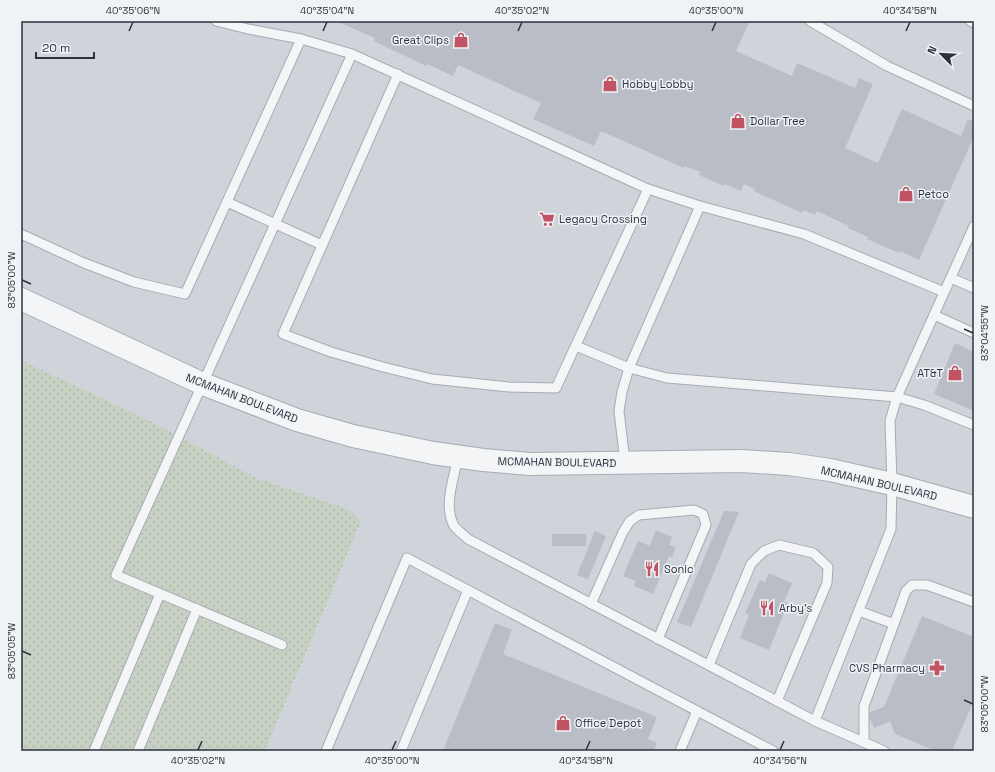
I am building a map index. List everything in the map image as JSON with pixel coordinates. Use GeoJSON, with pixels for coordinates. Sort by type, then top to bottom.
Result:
{"type":"FeatureCollection","features":[{"type":"Feature","properties":{"kind":"street","name":"MCMAHAN BOULEVARD"},"geometry":{"type":"LineString","coordinates":[[21,299],[203,384],[297,420],[353,436],[432,453],[530,464],[742,461],[789,464],[830,470],[892,484],[974,507]]}},
{"type":"Feature","properties":{"kind":"lane"},"geometry":{"type":"LineString","coordinates":[[216,21],[301,39],[352,54],[648,189],[700,206],[804,234],[944,292]]}},
{"type":"Feature","properties":{"kind":"lane"},"geometry":{"type":"LineString","coordinates":[[810,21],[888,66],[974,106]]}},
{"type":"Feature","properties":{"kind":"lane"},"geometry":{"type":"LineString","coordinates":[[970,21],[974,23]]}},
{"type":"Feature","properties":{"kind":"lane"},"geometry":{"type":"LineString","coordinates":[[21,234],[84,263],[134,282],[185,294],[301,39]]}},
{"type":"Feature","properties":{"kind":"lane"},"geometry":{"type":"LineString","coordinates":[[282,645],[116,575],[352,54]]}},
{"type":"Feature","properties":{"kind":"lane"},"geometry":{"type":"LineString","coordinates":[[398,74],[283,334],[331,352],[432,380],[509,387],[556,388],[648,189]]}},
{"type":"Feature","properties":{"kind":"lane"},"geometry":{"type":"LineString","coordinates":[[227,202],[322,245]]}},
{"type":"Feature","properties":{"kind":"lane"},"geometry":{"type":"LineString","coordinates":[[625,462],[619,411],[622,392],[629,368],[700,206]]}},
{"type":"Feature","properties":{"kind":"lane"},"geometry":{"type":"LineString","coordinates":[[816,721],[891,529],[892,484],[890,421],[897,397],[974,226]]}},
{"type":"Feature","properties":{"kind":"lane"},"geometry":{"type":"LineString","coordinates":[[950,278],[974,288]]}},
{"type":"Feature","properties":{"kind":"lane"},"geometry":{"type":"LineString","coordinates":[[934,315],[974,333]]}},
{"type":"Feature","properties":{"kind":"lane"},"geometry":{"type":"LineString","coordinates":[[576,346],[629,368],[667,378],[897,397],[924,405],[974,425]]}},
{"type":"Feature","properties":{"kind":"lane"},"geometry":{"type":"LineString","coordinates":[[458,457],[450,494],[449,508],[454,526],[468,539],[816,721],[884,751]]}},
{"type":"Feature","properties":{"kind":"lane"},"geometry":{"type":"LineString","coordinates":[[591,604],[623,532],[630,521],[639,515],[647,514],[694,510],[703,514],[706,525],[658,639]]}},
{"type":"Feature","properties":{"kind":"lane"},"geometry":{"type":"LineString","coordinates":[[709,666],[751,564],[764,550],[779,545],[813,553],[828,567],[827,582],[777,701]]}},
{"type":"Feature","properties":{"kind":"lane"},"geometry":{"type":"LineString","coordinates":[[326,751],[407,558],[773,751]]}},
{"type":"Feature","properties":{"kind":"lane"},"geometry":{"type":"LineString","coordinates":[[864,742],[864,706],[906,591],[912,585],[927,585],[974,602]]}},
{"type":"Feature","properties":{"kind":"lane"},"geometry":{"type":"LineString","coordinates":[[402,751],[468,590]]}},
{"type":"Feature","properties":{"kind":"lane"},"geometry":{"type":"LineString","coordinates":[[94,751],[160,594]]}},
{"type":"Feature","properties":{"kind":"lane"},"geometry":{"type":"LineString","coordinates":[[138,751],[197,609]]}},
{"type":"Feature","properties":{"kind":"lane"},"geometry":{"type":"LineString","coordinates":[[859,611],[894,624]]}},
{"type":"Feature","properties":{"kind":"lane"},"geometry":{"type":"LineString","coordinates":[[680,751],[697,711]]}},
{"type":"Feature","properties":{"kind":"shaded area"},"geometry":{"type":"Polygon","coordinates":[[[21,21],[974,21],[974,751],[265,751],[361,522],[348,509],[257,478],[148,420],[21,360],[21,21]]]}},
{"type":"Feature","properties":{"kind":"green space"},"geometry":{"type":"Polygon","coordinates":[[[21,360],[148,420],[257,478],[348,509],[361,522],[265,751],[21,751],[21,360]]]}},
{"type":"Feature","properties":{"kind":"building"},"geometry":{"type":"Polygon","coordinates":[[[336,21],[750,21],[736,51],[792,76],[797,63],[855,88],[859,78],[873,84],[845,148],[878,163],[902,109],[961,136],[968,119],[974,122],[974,136],[919,260],[900,251],[899,253],[867,239],[868,237],[848,228],[849,226],[817,211],[815,215],[803,210],[802,213],[754,191],[755,189],[744,184],[741,191],[725,184],[724,186],[699,175],[700,172],[685,166],[684,168],[601,131],[594,146],[533,119],[541,103],[458,65],[453,76],[427,64],[426,66],[374,41],[375,38],[336,21]]]}},
{"type":"Feature","properties":{"kind":"building"},"geometry":{"type":"Polygon","coordinates":[[[955,343],[974,352],[974,411],[934,394],[955,343]]]}},
{"type":"Feature","properties":{"kind":"building"},"geometry":{"type":"Polygon","coordinates":[[[724,511],[739,512],[691,627],[677,622],[724,511]]]}},
{"type":"Feature","properties":{"kind":"building","name":"Sonic"},"geometry":{"type":"Polygon","coordinates":[[[656,530],[672,537],[669,545],[676,547],[672,557],[669,556],[653,594],[634,586],[636,581],[623,576],[638,541],[650,546],[656,530]]]}},
{"type":"Feature","properties":{"kind":"building"},"geometry":{"type":"Polygon","coordinates":[[[595,531],[606,536],[588,579],[577,575],[595,531]]]}},
{"type":"Feature","properties":{"kind":"building"},"geometry":{"type":"Polygon","coordinates":[[[552,534],[586,534],[586,546],[552,546],[552,534]]]}},
{"type":"Feature","properties":{"kind":"building","name":"Arby's"},"geometry":{"type":"Polygon","coordinates":[[[769,573],[792,583],[784,602],[788,603],[769,650],[740,638],[749,615],[745,613],[760,580],[765,582],[769,573]]]}},
{"type":"Feature","properties":{"kind":"building","name":"CVS Pharmacy"},"geometry":{"type":"Polygon","coordinates":[[[922,616],[974,637],[974,700],[952,751],[936,751],[895,734],[890,721],[874,728],[868,713],[884,707],[922,616]]]}},
{"type":"Feature","properties":{"kind":"building"},"geometry":{"type":"Polygon","coordinates":[[[495,623],[512,630],[503,654],[657,717],[648,739],[657,743],[654,751],[443,751],[495,623]]]}},
{"type":"Feature","properties":{"kind":"place","name":"Great Clips"},"geometry":{"type":"Point","coordinates":[461,40]}},
{"type":"Feature","properties":{"kind":"place","name":"Hobby Lobby"},"geometry":{"type":"Point","coordinates":[610,84]}},
{"type":"Feature","properties":{"kind":"place","name":"Dollar Tree"},"geometry":{"type":"Point","coordinates":[738,121]}},
{"type":"Feature","properties":{"kind":"place","name":"Petco"},"geometry":{"type":"Point","coordinates":[906,194]}},
{"type":"Feature","properties":{"kind":"place","name":"Legacy Crossing"},"geometry":{"type":"Point","coordinates":[547,219]}},
{"type":"Feature","properties":{"kind":"place","name":"AT&T"},"geometry":{"type":"Point","coordinates":[955,373]}},
{"type":"Feature","properties":{"kind":"place","name":"Sonic"},"geometry":{"type":"Point","coordinates":[652,569]}},
{"type":"Feature","properties":{"kind":"place","name":"Arby's"},"geometry":{"type":"Point","coordinates":[767,608]}},
{"type":"Feature","properties":{"kind":"place","name":"CVS Pharmacy"},"geometry":{"type":"Point","coordinates":[937,668]}},
{"type":"Feature","properties":{"kind":"place","name":"Office Depot"},"geometry":{"type":"Point","coordinates":[563,723]}}]}
